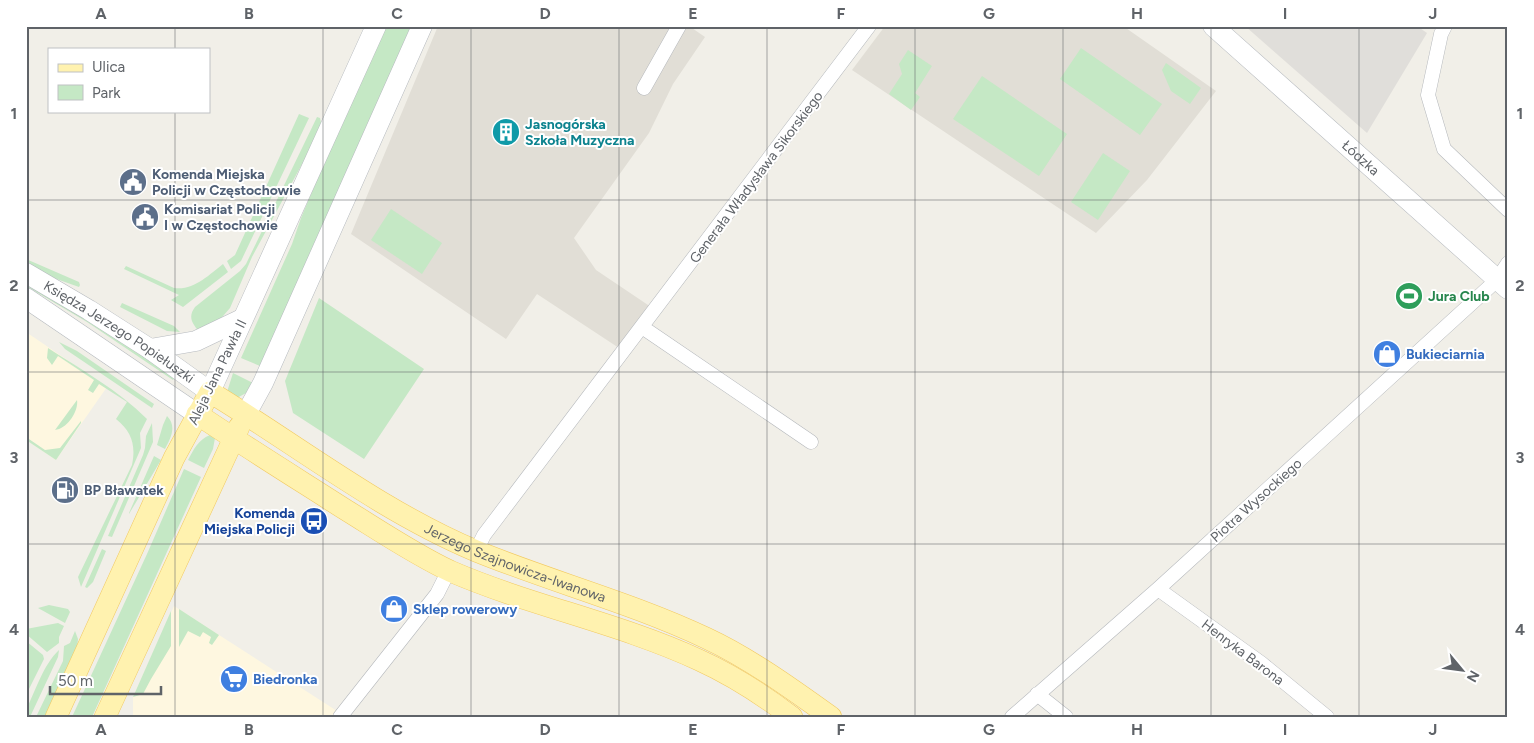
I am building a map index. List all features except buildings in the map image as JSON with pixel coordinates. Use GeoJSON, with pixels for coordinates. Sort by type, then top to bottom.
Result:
{"type":"FeatureCollection","features":[{"type":"Feature","properties":{"kind":"main road","name":"Jerzego Szajnowicza-Iwanowa"},"geometry":{"type":"LineString","coordinates":[[210,392],[377,498],[437,532],[476,551],[655,616],[707,638],[749,662],[831,717]]}},
{"type":"Feature","properties":{"kind":"main road","name":"Aleja Jana Pawła II"},"geometry":{"type":"LineString","coordinates":[[56,717],[174,458],[210,392]]}},
{"type":"Feature","properties":{"kind":"main road","name":"Jerzego Szajnowicza-Iwanowa"},"geometry":{"type":"LineString","coordinates":[[197,414],[403,544],[449,570],[647,639],[698,660],[740,681],[792,717]]}},
{"type":"Feature","properties":{"kind":"main road"},"geometry":{"type":"LineString","coordinates":[[105,717],[246,414]]}},
{"type":"Feature","properties":{"kind":"street","name":"Aleja Jana Pawła II"},"geometry":{"type":"LineString","coordinates":[[210,392],[376,26]]}},
{"type":"Feature","properties":{"kind":"street"},"geometry":{"type":"LineString","coordinates":[[246,414],[263,383],[422,26]]}},
{"type":"Feature","properties":{"kind":"street"},"geometry":{"type":"LineString","coordinates":[[644,88],[678,26]]}},
{"type":"Feature","properties":{"kind":"street","name":"Generała Władysława Sikorskiego"},"geometry":{"type":"LineString","coordinates":[[476,551],[484,536],[869,26]]}},
{"type":"Feature","properties":{"kind":"street","name":"Łódzka"},"geometry":{"type":"LineString","coordinates":[[1214,26],[1502,284]]}},
{"type":"Feature","properties":{"kind":"street"},"geometry":{"type":"LineString","coordinates":[[1446,26],[1441,34],[1428,95],[1444,149],[1508,210]]}},
{"type":"Feature","properties":{"kind":"street","name":"Piotra Wysockiego"},"geometry":{"type":"LineString","coordinates":[[1012,717],[1502,284],[1508,263]]}},
{"type":"Feature","properties":{"kind":"street","name":"Księdza Jerzego Popiełuszki"},"geometry":{"type":"LineString","coordinates":[[26,273],[150,349],[210,392]]}},
{"type":"Feature","properties":{"kind":"street","name":"Księdza Jerzego Popiełuszki"},"geometry":{"type":"LineString","coordinates":[[26,298],[197,414]]}},
{"type":"Feature","properties":{"kind":"street"},"geometry":{"type":"LineString","coordinates":[[150,349],[196,341],[242,319]]}},
{"type":"Feature","properties":{"kind":"street"},"geometry":{"type":"LineString","coordinates":[[642,327],[811,442]]}},
{"type":"Feature","properties":{"kind":"street"},"geometry":{"type":"LineString","coordinates":[[340,717],[437,594],[449,570]]}},
{"type":"Feature","properties":{"kind":"street","name":"Henryka Barona"},"geometry":{"type":"LineString","coordinates":[[1158,589],[1261,663],[1328,717]]}},
{"type":"Feature","properties":{"kind":"street"},"geometry":{"type":"LineString","coordinates":[[1037,694],[1066,717]]}},
{"type":"Feature","properties":{"kind":"shaded area"},"geometry":{"type":"Polygon","coordinates":[[[438,26],[689,26],[705,37],[673,84],[649,133],[574,238],[596,270],[651,307],[619,348],[537,294],[506,339],[351,234],[438,26]]]}},
{"type":"Feature","properties":{"kind":"shaded area"},"geometry":{"type":"Polygon","coordinates":[[[885,26],[1123,26],[1216,91],[1147,180],[1096,233],[852,70],[885,26]]]}},
{"type":"Feature","properties":{"kind":"shaded area"},"geometry":{"type":"Polygon","coordinates":[[[1245,26],[1417,26],[1427,33],[1367,133],[1245,26]]]}},
{"type":"Feature","properties":{"kind":"shaded area"},"geometry":{"type":"Polygon","coordinates":[[[26,332],[107,387],[56,460],[26,440],[26,332]]]}},
{"type":"Feature","properties":{"kind":"shaded area"},"geometry":{"type":"Polygon","coordinates":[[[174,606],[337,711],[332,717],[133,717],[133,697],[174,606]]]}},
{"type":"Feature","properties":{"kind":"green space"},"geometry":{"type":"Polygon","coordinates":[[[385,26],[414,26],[260,366],[241,358],[292,244],[339,127],[385,26]]]}},
{"type":"Feature","properties":{"kind":"green space"},"geometry":{"type":"Polygon","coordinates":[[[1081,48],[1162,104],[1140,135],[1060,79],[1081,48]]]}},
{"type":"Feature","properties":{"kind":"green space"},"geometry":{"type":"Polygon","coordinates":[[[908,50],[932,66],[915,93],[920,97],[911,110],[889,94],[902,74],[899,64],[908,50]]]}},
{"type":"Feature","properties":{"kind":"green space"},"geometry":{"type":"Polygon","coordinates":[[[1166,63],[1201,88],[1190,104],[1171,91],[1162,70],[1166,63]]]}},
{"type":"Feature","properties":{"kind":"green space"},"geometry":{"type":"Polygon","coordinates":[[[982,76],[1067,134],[1039,176],[953,119],[982,76]]]}},
{"type":"Feature","properties":{"kind":"green space"},"geometry":{"type":"Polygon","coordinates":[[[299,114],[309,118],[241,261],[231,269],[227,261],[235,255],[299,114]]]}},
{"type":"Feature","properties":{"kind":"green space"},"geometry":{"type":"Polygon","coordinates":[[[317,117],[320,118],[322,127],[252,257],[230,308],[217,323],[201,334],[192,321],[191,314],[195,307],[246,264],[317,117]]]}},
{"type":"Feature","properties":{"kind":"green space"},"geometry":{"type":"Polygon","coordinates":[[[1103,153],[1130,171],[1098,220],[1071,202],[1103,153]]]}},
{"type":"Feature","properties":{"kind":"green space"},"geometry":{"type":"Polygon","coordinates":[[[391,209],[442,243],[422,274],[371,240],[391,209]]]}},
{"type":"Feature","properties":{"kind":"green space"},"geometry":{"type":"Polygon","coordinates":[[[26,259],[79,282],[79,287],[48,276],[26,264],[26,259]]]}},
{"type":"Feature","properties":{"kind":"green space"},"geometry":{"type":"Polygon","coordinates":[[[223,264],[228,272],[183,307],[171,300],[179,295],[124,269],[126,266],[174,288],[181,288],[194,285],[223,264]]]}},
{"type":"Feature","properties":{"kind":"green space"},"geometry":{"type":"Polygon","coordinates":[[[26,282],[77,311],[175,377],[173,380],[87,322],[26,286],[26,282]]]}},
{"type":"Feature","properties":{"kind":"green space"},"geometry":{"type":"Polygon","coordinates":[[[319,298],[424,369],[364,459],[293,413],[285,381],[319,298]]]}},
{"type":"Feature","properties":{"kind":"green space"},"geometry":{"type":"Polygon","coordinates":[[[122,303],[174,326],[180,332],[167,331],[120,307],[122,303]]]}},
{"type":"Feature","properties":{"kind":"green space"},"geometry":{"type":"Polygon","coordinates":[[[59,342],[77,351],[154,404],[152,408],[65,349],[59,342]]]}},
{"type":"Feature","properties":{"kind":"green space"},"geometry":{"type":"Polygon","coordinates":[[[48,348],[87,372],[112,390],[136,409],[147,419],[140,433],[141,448],[81,587],[78,577],[132,465],[133,445],[126,429],[116,419],[127,402],[99,384],[93,393],[88,390],[94,380],[58,356],[52,365],[47,358],[48,348]]]}},
{"type":"Feature","properties":{"kind":"green space"},"geometry":{"type":"Polygon","coordinates":[[[233,373],[253,383],[246,393],[237,398],[227,392],[233,373]]]}},
{"type":"Feature","properties":{"kind":"green space"},"geometry":{"type":"Polygon","coordinates":[[[77,400],[76,409],[71,419],[64,426],[55,430],[77,400]]]}},
{"type":"Feature","properties":{"kind":"green space"},"geometry":{"type":"Polygon","coordinates":[[[167,416],[172,424],[172,428],[171,436],[165,449],[157,445],[167,416]]]}},
{"type":"Feature","properties":{"kind":"green space"},"geometry":{"type":"Polygon","coordinates":[[[81,421],[56,460],[26,440],[26,437],[45,450],[60,448],[81,421]]]}},
{"type":"Feature","properties":{"kind":"green space"},"geometry":{"type":"Polygon","coordinates":[[[152,423],[153,442],[112,537],[108,536],[143,455],[146,436],[152,423]]]}},
{"type":"Feature","properties":{"kind":"green space"},"geometry":{"type":"Polygon","coordinates":[[[210,435],[215,438],[213,449],[204,468],[188,460],[199,442],[210,435]]]}},
{"type":"Feature","properties":{"kind":"green space"},"geometry":{"type":"Polygon","coordinates":[[[154,456],[161,460],[129,514],[129,513],[154,456]]]}},
{"type":"Feature","properties":{"kind":"green space"},"geometry":{"type":"Polygon","coordinates":[[[184,469],[201,477],[92,717],[72,717],[147,554],[184,469]]]}},
{"type":"Feature","properties":{"kind":"green space"},"geometry":{"type":"Polygon","coordinates":[[[102,549],[106,551],[93,582],[87,588],[85,587],[102,549]]]}},
{"type":"Feature","properties":{"kind":"green space"},"geometry":{"type":"Polygon","coordinates":[[[49,605],[68,609],[70,612],[65,623],[38,608],[49,605]]]}},
{"type":"Feature","properties":{"kind":"green space"},"geometry":{"type":"Polygon","coordinates":[[[179,609],[219,635],[212,645],[209,643],[211,637],[203,632],[200,637],[188,631],[179,647],[179,609]]]}},
{"type":"Feature","properties":{"kind":"green space"},"geometry":{"type":"Polygon","coordinates":[[[171,611],[171,646],[143,694],[133,697],[171,611]]]}},
{"type":"Feature","properties":{"kind":"green space"},"geometry":{"type":"Polygon","coordinates":[[[58,623],[64,626],[59,637],[59,643],[47,652],[26,634],[26,629],[58,623]]]}},
{"type":"Feature","properties":{"kind":"green space"},"geometry":{"type":"Polygon","coordinates":[[[75,631],[78,639],[77,649],[45,717],[36,717],[63,661],[64,646],[70,643],[75,631]]]}},
{"type":"Feature","properties":{"kind":"green space"},"geometry":{"type":"Polygon","coordinates":[[[26,641],[43,655],[44,659],[26,695],[26,641]]]}},
{"type":"Feature","properties":{"kind":"green space"},"geometry":{"type":"Polygon","coordinates":[[[59,650],[58,657],[30,717],[26,717],[26,710],[40,678],[48,663],[59,650]]]}},
{"type":"Feature","properties":{"kind":"place","name":"Jasnogórska Szkoła Muzyczna"},"geometry":{"type":"Point","coordinates":[506,132]}},
{"type":"Feature","properties":{"kind":"place","name":"Komenda Miejska Policji w Częstochowie"},"geometry":{"type":"Point","coordinates":[133,182]}},
{"type":"Feature","properties":{"kind":"place","name":"Komisariat Policji I w Częstochowie"},"geometry":{"type":"Point","coordinates":[145,217]}},
{"type":"Feature","properties":{"kind":"place","name":"Jura Club"},"geometry":{"type":"Point","coordinates":[1409,296]}},
{"type":"Feature","properties":{"kind":"place","name":"Bukieciarnia"},"geometry":{"type":"Point","coordinates":[1387,354]}},
{"type":"Feature","properties":{"kind":"place","name":"BP Bławatek"},"geometry":{"type":"Point","coordinates":[65,490]}},
{"type":"Feature","properties":{"kind":"place","name":"Komenda Miejska Policji"},"geometry":{"type":"Point","coordinates":[314,521]}},
{"type":"Feature","properties":{"kind":"place","name":"Sklep rowerowy"},"geometry":{"type":"Point","coordinates":[394,609]}},
{"type":"Feature","properties":{"kind":"place","name":"Biedronka"},"geometry":{"type":"Point","coordinates":[234,679]}}]}
